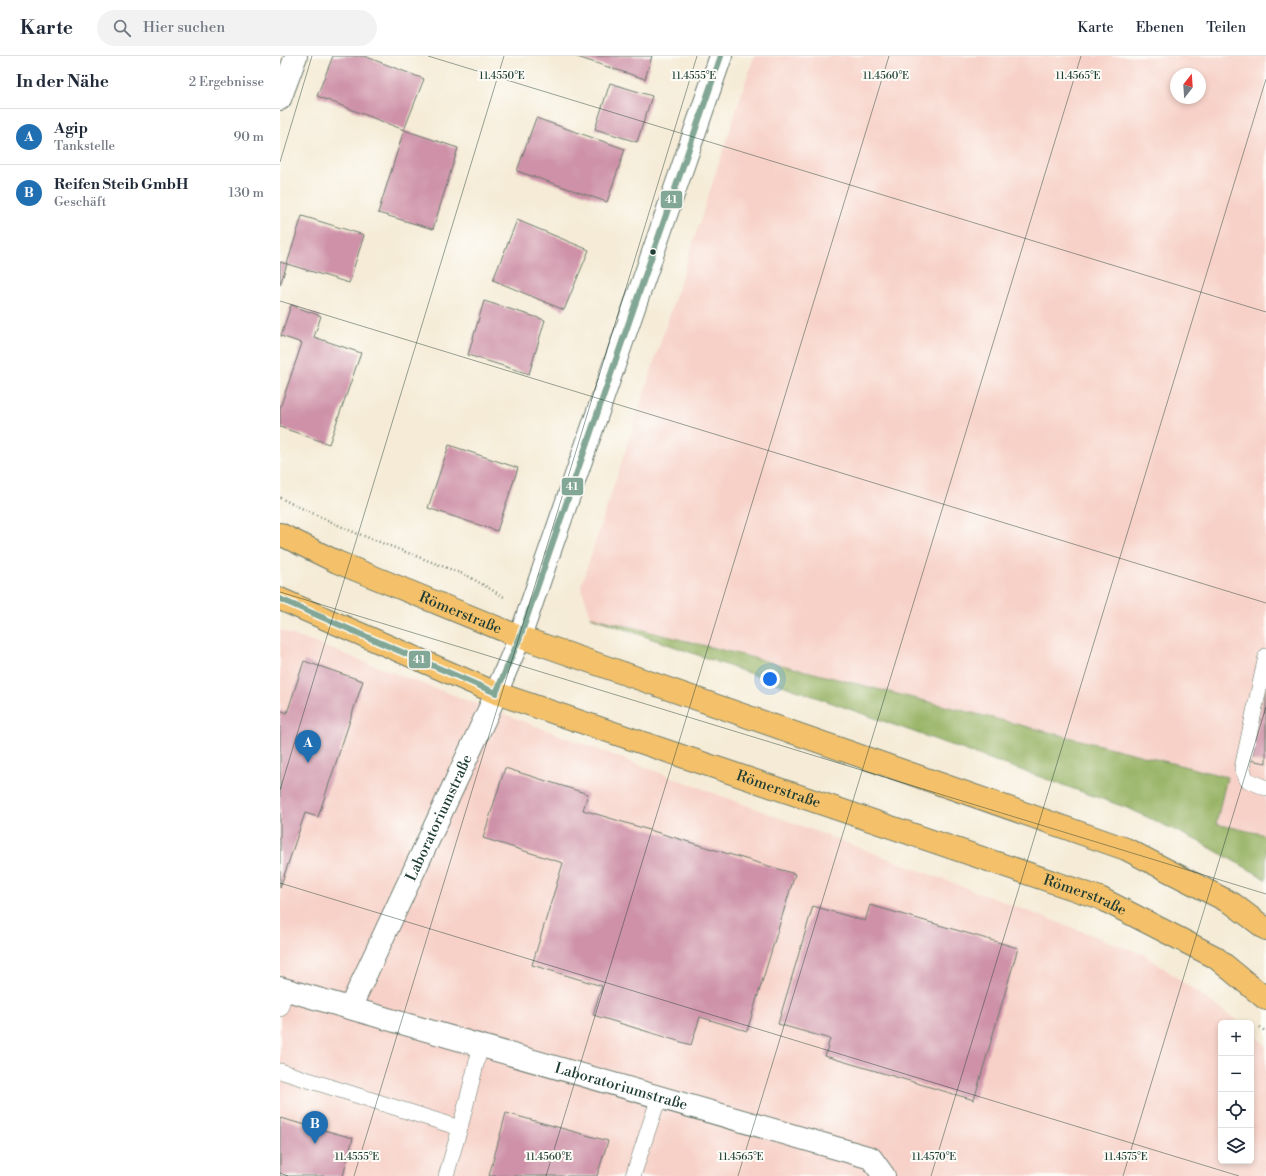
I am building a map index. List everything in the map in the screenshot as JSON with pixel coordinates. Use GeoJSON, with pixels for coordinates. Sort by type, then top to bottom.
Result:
{"type":"FeatureCollection","features":[{"type":"Feature","properties":{"kind":"main road","name":"Römerstraße"},"geometry":{"type":"LineString","coordinates":[[280,534],[337,562],[520,637],[1126,849],[1233,904],[1266,929]]}},
{"type":"Feature","properties":{"kind":"main road","name":"Römerstraße"},"geometry":{"type":"LineString","coordinates":[[280,599],[496,693],[1100,898],[1215,957],[1266,999]]}},
{"type":"Feature","properties":{"kind":"street"},"geometry":{"type":"LineString","coordinates":[[280,99],[296,56]]}},
{"type":"Feature","properties":{"kind":"street","name":"Laboratoriumstraße"},"geometry":{"type":"LineString","coordinates":[[350,1008],[496,693],[520,637],[721,56]]}},
{"type":"Feature","properties":{"kind":"street","name":"Laboratoriumstraße"},"geometry":{"type":"LineString","coordinates":[[282,995],[350,1008],[871,1158],[884,1176]]}},
{"type":"Feature","properties":{"kind":"lane"},"geometry":{"type":"LineString","coordinates":[[1266,656],[1242,768],[1247,780],[1266,788]]}},
{"type":"Feature","properties":{"kind":"lane"},"geometry":{"type":"LineString","coordinates":[[446,1176],[481,1046]]}},
{"type":"Feature","properties":{"kind":"lane"},"geometry":{"type":"LineString","coordinates":[[280,1071],[460,1128]]}},
{"type":"Feature","properties":{"kind":"lane"},"geometry":{"type":"LineString","coordinates":[[633,1176],[659,1097]]}},
{"type":"Feature","properties":{"kind":"path"},"geometry":{"type":"LineString","coordinates":[[280,498],[352,531],[468,576],[506,598],[528,614]]}},
{"type":"Feature","properties":{"kind":"shaded area"},"geometry":{"type":"Polygon","coordinates":[[[754,56],[1266,56],[1266,880],[1198,841],[1130,809],[591,617],[581,586],[754,56]]]}},
{"type":"Feature","properties":{"kind":"shaded area"},"geometry":{"type":"Polygon","coordinates":[[[280,630],[1145,955],[1236,1020],[1218,1020],[1218,1164],[1254,1164],[1254,1034],[1266,1047],[1266,1176],[280,1176],[280,630]]]}},
{"type":"Feature","properties":{"kind":"green space"},"geometry":{"type":"Polygon","coordinates":[[[591,617],[1227,777],[1216,824],[1266,835],[1266,880],[1198,841],[1130,809],[591,617]]]}},
{"type":"Feature","properties":{"kind":"building"},"geometry":{"type":"Polygon","coordinates":[[[333,56],[364,56],[424,79],[404,130],[317,96],[333,56]]]}},
{"type":"Feature","properties":{"kind":"building"},"geometry":{"type":"Polygon","coordinates":[[[574,56],[652,56],[645,79],[574,56]]]}},
{"type":"Feature","properties":{"kind":"building"},"geometry":{"type":"Polygon","coordinates":[[[610,83],[652,96],[637,142],[595,129],[610,83]]]}},
{"type":"Feature","properties":{"kind":"building"},"geometry":{"type":"Polygon","coordinates":[[[536,118],[625,149],[607,202],[517,171],[536,118]]]}},
{"type":"Feature","properties":{"kind":"building"},"geometry":{"type":"Polygon","coordinates":[[[404,130],[458,148],[433,229],[378,213],[404,130]]]}},
{"type":"Feature","properties":{"kind":"building"},"geometry":{"type":"Polygon","coordinates":[[[302,216],[364,235],[349,283],[287,264],[302,216]]]}},
{"type":"Feature","properties":{"kind":"building"},"geometry":{"type":"Polygon","coordinates":[[[517,220],[589,250],[564,310],[493,280],[517,220]]]}},
{"type":"Feature","properties":{"kind":"building"},"geometry":{"type":"Polygon","coordinates":[[[280,262],[287,264],[280,285],[280,262]]]}},
{"type":"Feature","properties":{"kind":"building"},"geometry":{"type":"Polygon","coordinates":[[[484,301],[545,320],[529,374],[468,355],[484,301]]]}},
{"type":"Feature","properties":{"kind":"building"},"geometry":{"type":"Polygon","coordinates":[[[291,305],[321,316],[314,337],[361,353],[329,444],[280,427],[280,408],[302,343],[281,336],[291,305]]]}},
{"type":"Feature","properties":{"kind":"building"},"geometry":{"type":"Polygon","coordinates":[[[449,445],[518,468],[497,531],[428,508],[449,445]]]}},
{"type":"Feature","properties":{"kind":"building"},"geometry":{"type":"Polygon","coordinates":[[[304,661],[363,681],[318,817],[305,813],[280,888],[280,710],[287,713],[304,661]]]}},
{"type":"Feature","properties":{"kind":"building"},"geometry":{"type":"Polygon","coordinates":[[[1266,689],[1266,763],[1250,760],[1266,689]]]}},
{"type":"Feature","properties":{"kind":"building"},"geometry":{"type":"Polygon","coordinates":[[[505,768],[588,794],[583,810],[795,874],[747,1031],[700,1017],[691,1045],[593,1015],[602,986],[532,965],[563,863],[483,838],[505,768]]]}},
{"type":"Feature","properties":{"kind":"building"},"geometry":{"type":"Polygon","coordinates":[[[870,905],[1018,948],[974,1100],[825,1056],[830,1039],[778,1024],[813,906],[865,921],[870,905]]]}},
{"type":"Feature","properties":{"kind":"building"},"geometry":{"type":"Polygon","coordinates":[[[506,1113],[608,1141],[597,1176],[489,1176],[506,1113]]]}},
{"type":"Feature","properties":{"kind":"building"},"geometry":{"type":"Polygon","coordinates":[[[280,1118],[353,1138],[343,1176],[280,1176],[280,1118]]]}},
{"type":"Feature","properties":{"kind":"transit line","name":"41"},"geometry":{"type":"LineString","coordinates":[[280,599],[496,693],[520,637],[721,56]]}},
{"type":"Feature","properties":{"kind":"place","name":"Agip"},"geometry":{"type":"Point","coordinates":[308,763]}},
{"type":"Feature","properties":{"kind":"place","name":"Reifen Steib GmbH"},"geometry":{"type":"Point","coordinates":[315,1144]}}]}
